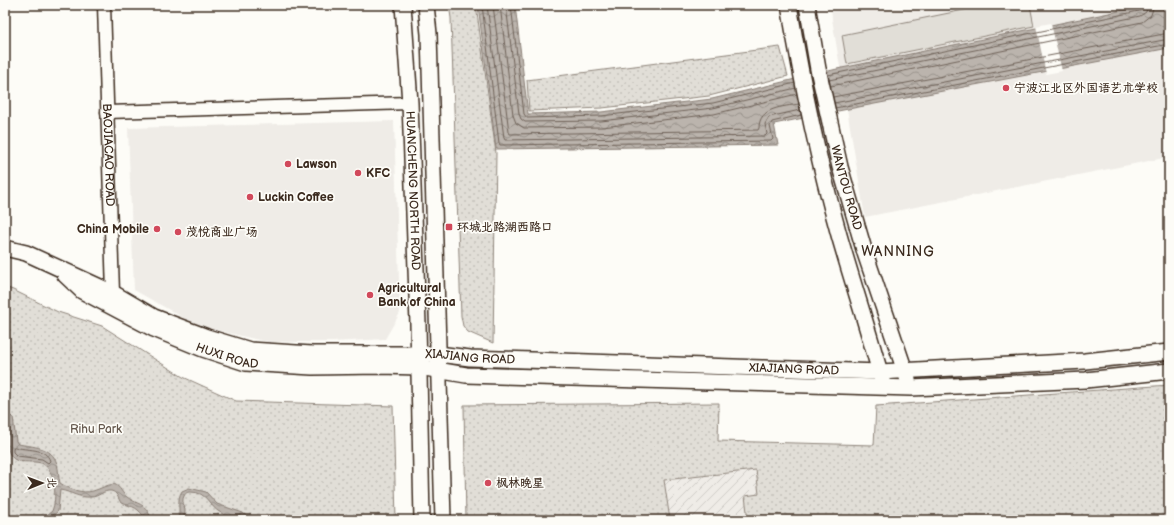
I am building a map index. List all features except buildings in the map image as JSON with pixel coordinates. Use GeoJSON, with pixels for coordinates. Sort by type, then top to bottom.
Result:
{"type":"FeatureCollection","features":[{"type":"Feature","properties":{"kind":"main road","name":"HUANCHENG NORTH ROAD"},"geometry":{"type":"LineString","coordinates":[[403,5],[410,103],[419,360],[422,520]]}},
{"type":"Feature","properties":{"kind":"main road","name":"HUANCHENG NORTH ROAD"},"geometry":{"type":"LineString","coordinates":[[426,5],[429,41],[443,520]]}},
{"type":"Feature","properties":{"kind":"main road","name":"WANTOU ROAD"},"geometry":{"type":"LineString","coordinates":[[789,5],[800,70],[811,122],[839,234],[884,388]]}},
{"type":"Feature","properties":{"kind":"main road","name":"WANTOU ROAD"},"geometry":{"type":"LineString","coordinates":[[808,5],[818,69],[840,167],[865,253],[911,388]]}},
{"type":"Feature","properties":{"kind":"main road","name":"HUXI ROAD"},"geometry":{"type":"LineString","coordinates":[[5,248],[26,253],[58,268],[110,299],[207,337],[250,350],[419,360]]}},
{"type":"Feature","properties":{"kind":"main road","name":"XIAJIANG ROAD"},"geometry":{"type":"LineString","coordinates":[[419,360],[438,354],[470,358],[880,372],[1085,361],[1169,352]]}},
{"type":"Feature","properties":{"kind":"main road","name":"XIAJIANG ROAD"},"geometry":{"type":"LineString","coordinates":[[419,360],[438,370],[466,375],[884,388],[1086,380],[1169,371]]}},
{"type":"Feature","properties":{"kind":"street","name":"BAOJIACAO ROAD"},"geometry":{"type":"LineString","coordinates":[[104,5],[110,299]]}},
{"type":"Feature","properties":{"kind":"street"},"geometry":{"type":"LineString","coordinates":[[107,112],[410,103]]}},
{"type":"Feature","properties":{"kind":"street"},"geometry":{"type":"LineString","coordinates":[[807,385],[816,370]]}},
{"type":"Feature","properties":{"kind":"shaded area","name":"宁波江北区外国语艺术学校"},"geometry":{"type":"Polygon","coordinates":[[[831,5],[1169,5],[1169,157],[865,217],[832,19],[831,5]]]}},
{"type":"Feature","properties":{"kind":"shaded area"},"geometry":{"type":"Polygon","coordinates":[[[394,121],[400,313],[385,339],[332,342],[268,342],[198,326],[134,290],[128,128],[394,121]]]}},
{"type":"Feature","properties":{"kind":"shaded area"},"geometry":{"type":"Polygon","coordinates":[[[757,470],[759,495],[745,497],[748,520],[670,520],[664,480],[757,470]]]}},
{"type":"Feature","properties":{"kind":"green space"},"geometry":{"type":"Polygon","coordinates":[[[449,5],[476,5],[496,153],[493,343],[468,332],[463,326],[461,316],[451,18],[449,5]]]}},
{"type":"Feature","properties":{"kind":"green space"},"geometry":{"type":"Polygon","coordinates":[[[988,5],[1030,5],[1034,26],[847,64],[842,35],[988,5]]]}},
{"type":"Feature","properties":{"kind":"green space"},"geometry":{"type":"Polygon","coordinates":[[[780,47],[788,76],[709,96],[602,108],[529,111],[527,80],[780,47]]]}},
{"type":"Feature","properties":{"kind":"green space","name":"Rihu Park"},"geometry":{"type":"Polygon","coordinates":[[[5,287],[58,312],[102,326],[183,377],[236,401],[393,406],[396,520],[5,520],[5,287]]]}},
{"type":"Feature","properties":{"kind":"green space"},"geometry":{"type":"Polygon","coordinates":[[[1169,385],[1169,520],[748,520],[745,496],[759,494],[756,470],[664,480],[670,520],[466,520],[464,405],[719,403],[718,441],[874,445],[876,406],[1169,385]]]}},
{"type":"Feature","properties":{"kind":"water"},"geometry":{"type":"Polygon","coordinates":[[[478,5],[515,5],[528,114],[601,112],[712,99],[837,69],[1148,5],[1169,5],[1169,48],[774,124],[778,145],[496,149],[478,5]]]}},
{"type":"Feature","properties":{"kind":"water"},"geometry":{"type":"Polygon","coordinates":[[[5,414],[13,417],[16,441],[18,444],[41,448],[55,458],[58,466],[60,483],[71,489],[84,492],[93,491],[114,484],[125,496],[142,505],[147,510],[152,520],[146,520],[141,512],[121,503],[115,493],[111,491],[94,497],[86,497],[60,490],[58,511],[48,520],[41,520],[52,511],[53,508],[55,490],[52,476],[46,466],[41,463],[20,461],[11,456],[8,449],[8,429],[5,414]]]}},
{"type":"Feature","properties":{"kind":"water"},"geometry":{"type":"Polygon","coordinates":[[[189,488],[206,492],[217,504],[243,513],[251,520],[236,519],[225,515],[213,507],[201,494],[187,492],[183,500],[185,512],[183,520],[178,520],[180,494],[182,491],[189,488]]]}},
{"type":"Feature","properties":{"kind":"pier"},"geometry":{"type":"Polygon","coordinates":[[[1051,23],[1062,71],[1046,74],[1036,26],[1051,23]]]}},
{"type":"Feature","properties":{"kind":"place","name":"宁波江北区外国语艺术学校"},"geometry":{"type":"Point","coordinates":[1006,88]}},
{"type":"Feature","properties":{"kind":"place","name":"Lawson"},"geometry":{"type":"Point","coordinates":[288,164]}},
{"type":"Feature","properties":{"kind":"place","name":"KFC"},"geometry":{"type":"Point","coordinates":[358,173]}},
{"type":"Feature","properties":{"kind":"place","name":"Luckin Coffee"},"geometry":{"type":"Point","coordinates":[250,197]}},
{"type":"Feature","properties":{"kind":"place","name":"环城北路湖西路口"},"geometry":{"type":"Point","coordinates":[449,227]}},
{"type":"Feature","properties":{"kind":"place","name":"China Mobile"},"geometry":{"type":"Point","coordinates":[157,229]}},
{"type":"Feature","properties":{"kind":"place","name":"茂悦商业广场"},"geometry":{"type":"Point","coordinates":[178,232]}},
{"type":"Feature","properties":{"kind":"place","name":"Agricultural Bank of China"},"geometry":{"type":"Point","coordinates":[370,295]}},
{"type":"Feature","properties":{"kind":"place","name":"枫林晚星"},"geometry":{"type":"Point","coordinates":[488,483]}},
{"type":"Feature","properties":{"kind":"district","name":"WANNING"},"geometry":{"type":"Point","coordinates":[898,251]}}]}
